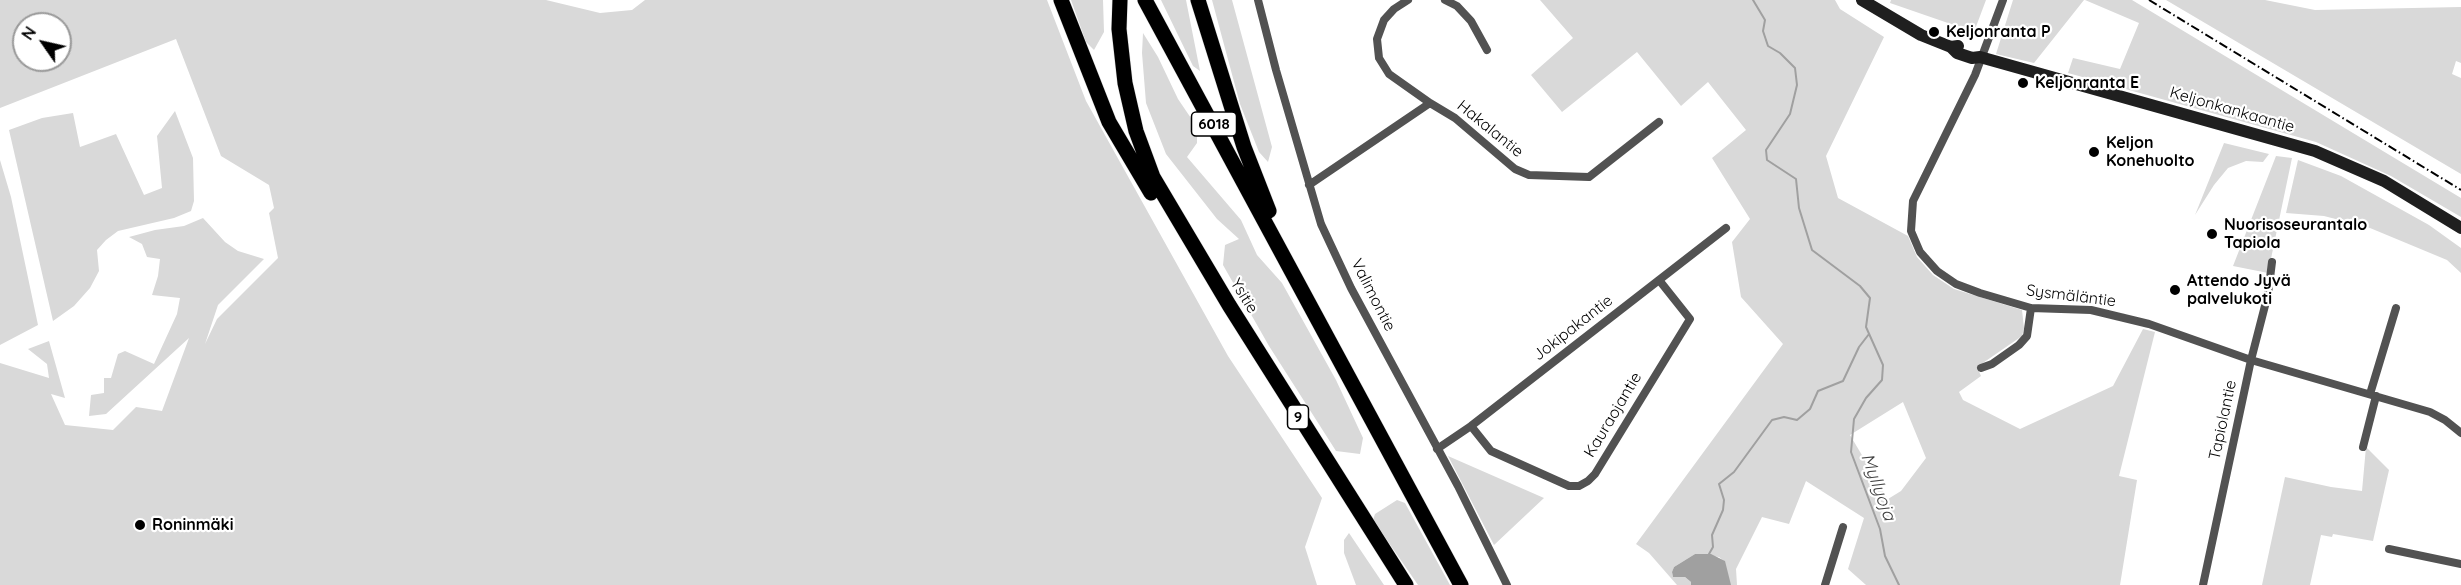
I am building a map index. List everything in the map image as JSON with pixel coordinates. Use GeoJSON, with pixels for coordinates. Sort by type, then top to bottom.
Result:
{"type":"FeatureCollection","features":[{"type":"Feature","properties":{"kind":"highway"},"geometry":{"type":"LineString","coordinates":[[1061,0],[1109,122],[1169,222],[1193,247]]}},
{"type":"Feature","properties":{"kind":"highway","name":"Ysitie"},"geometry":{"type":"LineString","coordinates":[[1120,0],[1122,60],[1136,131],[1153,177],[1193,247],[1366,525],[1406,585]]}},
{"type":"Feature","properties":{"kind":"highway","name":"6018"},"geometry":{"type":"LineString","coordinates":[[1145,0],[1280,249]]}},
{"type":"Feature","properties":{"kind":"highway"},"geometry":{"type":"LineString","coordinates":[[1198,0],[1244,147],[1264,198],[1280,249],[1461,585]]}},
{"type":"Feature","properties":{"kind":"main road","name":"Keljonkankaantie"},"geometry":{"type":"LineString","coordinates":[[1862,0],[1921,35],[1951,47],[1959,46],[1974,51],[1981,57],[2315,151],[2384,181],[2461,228]]}},
{"type":"Feature","properties":{"kind":"street","name":"Valimontie"},"geometry":{"type":"LineString","coordinates":[[1258,0],[1321,224],[1351,288],[1507,585]]}},
{"type":"Feature","properties":{"kind":"street"},"geometry":{"type":"LineString","coordinates":[[1408,0],[1394,9],[1384,20],[1377,39],[1379,58],[1389,74],[1430,103]]}},
{"type":"Feature","properties":{"kind":"street"},"geometry":{"type":"LineString","coordinates":[[1445,0],[1457,6],[1471,21],[1487,50]]}},
{"type":"Feature","properties":{"kind":"street","name":"Sysmäläntie"},"geometry":{"type":"LineString","coordinates":[[2003,0],[1981,57],[1913,201],[1911,231],[1920,252],[1937,271],[1956,284],[2031,308],[2091,310],[2149,324],[2251,360],[2430,412],[2461,433]]}},
{"type":"Feature","properties":{"kind":"street","name":"Hakalantie"},"geometry":{"type":"LineString","coordinates":[[1309,185],[1430,103],[1455,118],[1515,170],[1529,175],[1589,177],[1659,122]]}},
{"type":"Feature","properties":{"kind":"street","name":"Jokipakantie"},"geometry":{"type":"LineString","coordinates":[[1437,449],[1471,426],[1726,228]]}},
{"type":"Feature","properties":{"kind":"street","name":"Tapiolantie"},"geometry":{"type":"LineString","coordinates":[[2203,585],[2251,360],[2268,294],[2272,262]]}},
{"type":"Feature","properties":{"kind":"street","name":"Kauraojantie"},"geometry":{"type":"LineString","coordinates":[[1471,426],[1491,451],[1569,486],[1579,486],[1588,481],[1601,464],[1690,319],[1659,280]]}},
{"type":"Feature","properties":{"kind":"street"},"geometry":{"type":"LineString","coordinates":[[1981,368],[1992,364],[2019,345],[2027,336],[2031,308]]}},
{"type":"Feature","properties":{"kind":"street"},"geometry":{"type":"LineString","coordinates":[[2363,447],[2373,395],[2396,308]]}},
{"type":"Feature","properties":{"kind":"street"},"geometry":{"type":"LineString","coordinates":[[1825,585],[1843,527]]}},
{"type":"Feature","properties":{"kind":"street"},"geometry":{"type":"LineString","coordinates":[[2389,549],[2461,564]]}},
{"type":"Feature","properties":{"kind":"shaded area"},"geometry":{"type":"Polygon","coordinates":[[[0,0],[546,0],[600,13],[632,10],[645,0],[1047,0],[1086,101],[1228,356],[1322,498],[1305,547],[1317,585],[0,585],[0,363],[49,378],[47,364],[28,349],[49,341],[65,398],[51,394],[65,425],[113,430],[136,407],[162,411],[189,338],[106,414],[89,416],[91,395],[104,393],[104,378],[111,378],[118,354],[125,351],[154,364],[177,314],[180,298],[152,295],[160,259],[147,257],[142,244],[129,237],[184,226],[203,218],[225,242],[238,251],[264,259],[218,305],[205,344],[217,319],[278,258],[269,213],[274,208],[269,185],[221,156],[176,39],[0,108],[0,0]]]}},
{"type":"Feature","properties":{"kind":"shaded area"},"geometry":{"type":"Polygon","coordinates":[[[1071,0],[1103,0],[1104,32],[1094,50],[1086,42],[1071,0]]]}},
{"type":"Feature","properties":{"kind":"shaded area"},"geometry":{"type":"Polygon","coordinates":[[[1161,0],[1186,0],[1200,71],[1193,66],[1161,0]]]}},
{"type":"Feature","properties":{"kind":"shaded area"},"geometry":{"type":"Polygon","coordinates":[[[1212,0],[1232,0],[1272,147],[1268,162],[1259,152],[1240,104],[1212,0]]]}},
{"type":"Feature","properties":{"kind":"shaded area"},"geometry":{"type":"Polygon","coordinates":[[[1540,0],[1835,0],[1840,9],[1884,37],[1826,156],[1838,198],[1908,236],[1917,257],[1933,275],[1954,289],[2022,310],[2024,328],[2022,336],[1977,367],[1981,376],[1959,392],[1963,400],[2020,429],[2113,386],[2143,329],[2155,332],[2119,476],[2137,480],[2120,585],[1866,585],[1848,569],[1864,518],[1806,481],[1789,524],[1762,517],[1736,569],[1737,585],[1730,585],[1724,561],[1719,557],[1695,554],[1674,567],[1672,572],[1673,577],[1685,577],[1691,585],[1677,585],[1649,553],[1636,544],[1783,344],[1741,297],[1732,242],[1750,219],[1712,158],[1746,130],[1708,82],[1681,106],[1637,52],[1562,112],[1531,75],[1573,38],[1540,0]],[[1903,402],[1850,435],[1888,499],[1901,491],[1926,458],[1903,402]]]}},
{"type":"Feature","properties":{"kind":"shaded area"},"geometry":{"type":"Polygon","coordinates":[[[1891,0],[1986,0],[1974,32],[1890,3],[1891,0]]]}},
{"type":"Feature","properties":{"kind":"shaded area"},"geometry":{"type":"Polygon","coordinates":[[[2013,0],[2084,0],[2034,63],[1996,54],[2013,0]]]}},
{"type":"Feature","properties":{"kind":"shaded area"},"geometry":{"type":"Polygon","coordinates":[[[2085,0],[2132,0],[2461,198],[2461,217],[2391,176],[2316,142],[2068,73],[2073,58],[2120,69],[2139,23],[2085,0]]]}},
{"type":"Feature","properties":{"kind":"shaded area"},"geometry":{"type":"Polygon","coordinates":[[[2166,0],[2265,0],[2315,10],[2461,7],[2461,63],[2456,61],[2452,74],[2461,78],[2461,174],[2166,0]]]}},
{"type":"Feature","properties":{"kind":"shaded area"},"geometry":{"type":"Polygon","coordinates":[[[1143,33],[1158,57],[1178,99],[1197,127],[1197,143],[1187,157],[1241,220],[1257,255],[1282,283],[1336,380],[1363,438],[1360,454],[1336,451],[1269,346],[1223,265],[1225,245],[1239,239],[1217,219],[1166,154],[1146,103],[1142,53],[1143,33]]]}},
{"type":"Feature","properties":{"kind":"shaded area"},"geometry":{"type":"Polygon","coordinates":[[[175,111],[193,158],[194,201],[191,211],[174,218],[118,231],[106,240],[97,250],[99,271],[90,288],[74,306],[53,321],[9,130],[42,118],[73,113],[80,147],[116,134],[144,195],[162,188],[157,136],[175,111]]]}},
{"type":"Feature","properties":{"kind":"shaded area"},"geometry":{"type":"Polygon","coordinates":[[[2224,143],[2269,154],[2263,162],[2246,161],[2228,168],[2195,215],[2224,143]]]}},
{"type":"Feature","properties":{"kind":"shaded area"},"geometry":{"type":"Polygon","coordinates":[[[2276,156],[2292,158],[2268,273],[2233,266],[2276,156]]]}},
{"type":"Feature","properties":{"kind":"shaded area"},"geometry":{"type":"Polygon","coordinates":[[[0,160],[11,197],[38,325],[0,345],[0,160]]]}},
{"type":"Feature","properties":{"kind":"shaded area"},"geometry":{"type":"Polygon","coordinates":[[[2298,160],[2341,176],[2429,225],[2461,248],[2461,273],[2447,260],[2370,228],[2324,216],[2286,213],[2298,160]]]}},
{"type":"Feature","properties":{"kind":"shaded area"},"geometry":{"type":"Polygon","coordinates":[[[2366,447],[2389,470],[2373,541],[2333,534],[2332,537],[2321,535],[2310,585],[2262,585],[2285,477],[2362,491],[2366,447]]]}},
{"type":"Feature","properties":{"kind":"shaded area"},"geometry":{"type":"Polygon","coordinates":[[[1448,456],[1544,498],[1494,545],[1448,456]]]}},
{"type":"Feature","properties":{"kind":"shaded area"},"geometry":{"type":"Polygon","coordinates":[[[1397,500],[1405,503],[1450,585],[1418,585],[1373,520],[1375,514],[1397,500]]]}},
{"type":"Feature","properties":{"kind":"shaded area"},"geometry":{"type":"Polygon","coordinates":[[[1349,533],[1384,585],[1356,585],[1344,553],[1344,540],[1349,533]]]}},
{"type":"Feature","properties":{"kind":"shaded area"},"geometry":{"type":"Polygon","coordinates":[[[1695,554],[1711,554],[1725,561],[1731,585],[1691,585],[1685,577],[1673,577],[1674,567],[1695,554]]]}},
{"type":"Feature","properties":{"kind":"waterway","name":"Myllyoja"},"geometry":{"type":"LineString","coordinates":[[1753,0],[1765,20],[1763,31],[1768,46],[1780,53],[1795,68],[1797,85],[1790,114],[1766,150],[1767,160],[1796,179],[1799,208],[1812,250],[1860,286],[1870,298],[1866,327],[1883,365],[1882,380],[1866,398],[1854,419],[1851,452],[1880,529],[1885,556],[1899,585]]}},
{"type":"Feature","properties":{"kind":"waterway"},"geometry":{"type":"LineString","coordinates":[[1709,554],[1713,547],[1712,535],[1723,510],[1724,500],[1719,484],[1734,472],[1772,420],[1784,417],[1797,420],[1810,409],[1818,391],[1843,381],[1859,347],[1869,334]]}},
{"type":"Feature","properties":{"kind":"railway"},"geometry":{"type":"LineString","coordinates":[[2149,0],[2461,190]]}},
{"type":"Feature","properties":{"kind":"place","name":"Keljonranta P"},"geometry":{"type":"Point","coordinates":[1934,32]}},
{"type":"Feature","properties":{"kind":"place","name":"Keljonranta E"},"geometry":{"type":"Point","coordinates":[2023,83]}},
{"type":"Feature","properties":{"kind":"place","name":"Keljon Konehuolto"},"geometry":{"type":"Point","coordinates":[2094,152]}},
{"type":"Feature","properties":{"kind":"place","name":"Nuorisoseurantalo Tapiola"},"geometry":{"type":"Point","coordinates":[2212,234]}},
{"type":"Feature","properties":{"kind":"place","name":"Attendo Jyvä palvelukoti"},"geometry":{"type":"Point","coordinates":[2175,290]}},
{"type":"Feature","properties":{"kind":"place","name":"Roninmäki"},"geometry":{"type":"Point","coordinates":[140,525]}}]}
